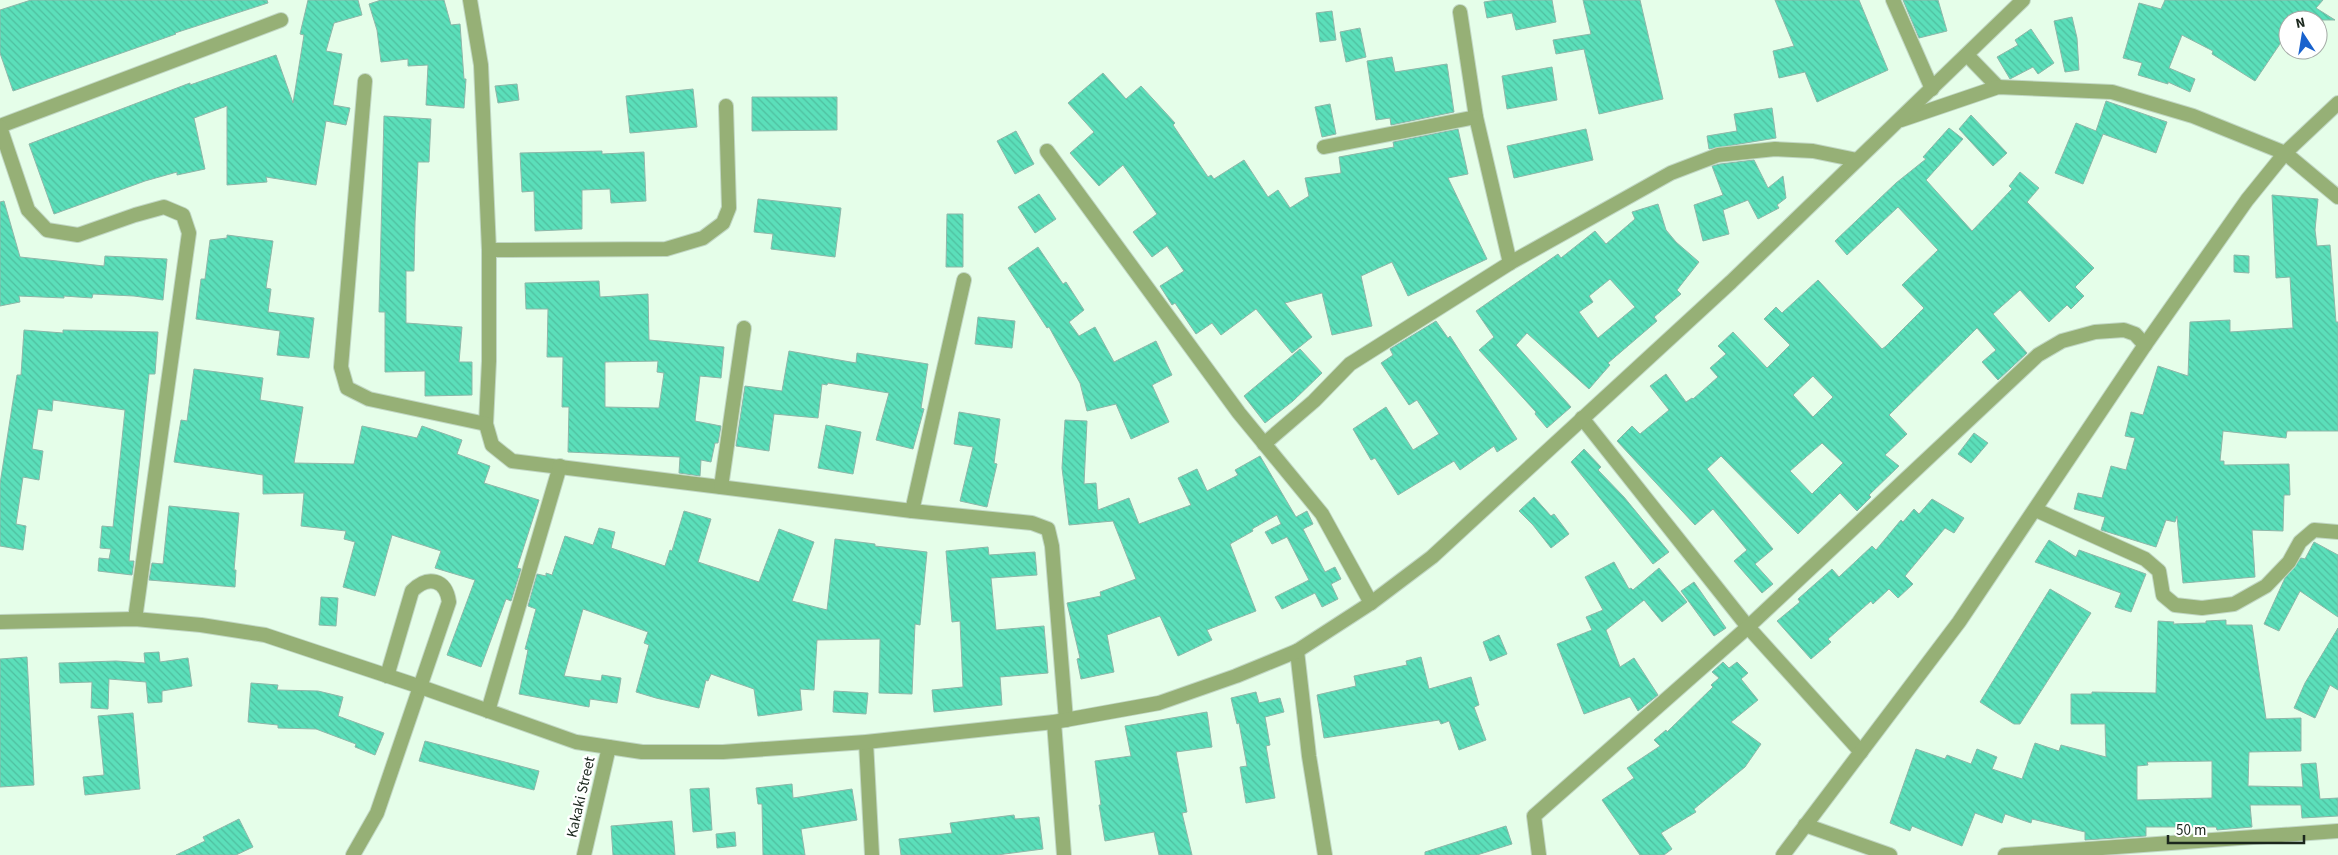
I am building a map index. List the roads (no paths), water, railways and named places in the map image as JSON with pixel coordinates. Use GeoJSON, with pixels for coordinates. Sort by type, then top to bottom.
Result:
{"type":"FeatureCollection","features":[{"type":"Feature","properties":{"kind":"street"},"geometry":{"type":"LineString","coordinates":[[470,0],[481,65],[489,250],[489,360],[486,424],[492,445],[512,461],[912,512],[1032,523],[1048,529],[1052,546],[1064,855]]}},
{"type":"Feature","properties":{"kind":"street"},"geometry":{"type":"LineString","coordinates":[[1894,0],[1932,89]]}},
{"type":"Feature","properties":{"kind":"street"},"geometry":{"type":"LineString","coordinates":[[0,622],[135,619],[201,625],[265,635],[421,687],[576,742],[642,752],[723,752],[866,742],[1060,721],[1159,703],[1236,676],[1297,651],[1371,603],[1432,557],[1730,282],[1901,120],[2023,0]]}},
{"type":"Feature","properties":{"kind":"street"},"geometry":{"type":"LineString","coordinates":[[1460,12],[1476,117],[1510,263]]}},
{"type":"Feature","properties":{"kind":"street"},"geometry":{"type":"LineString","coordinates":[[135,619],[189,233],[183,215],[164,207],[134,215],[78,235],[47,230],[28,210],[0,127],[281,20]]}},
{"type":"Feature","properties":{"kind":"street"},"geometry":{"type":"LineString","coordinates":[[1967,55],[1998,87]]}},
{"type":"Feature","properties":{"kind":"street"},"geometry":{"type":"LineString","coordinates":[[365,81],[341,367],[347,388],[369,399],[486,424]]}},
{"type":"Feature","properties":{"kind":"street"},"geometry":{"type":"LineString","coordinates":[[1901,120],[1998,87],[2112,92],[2193,116],[2285,153],[2338,197]]}},
{"type":"Feature","properties":{"kind":"street"},"geometry":{"type":"LineString","coordinates":[[1783,855],[1959,622],[2145,345],[2247,200],[2285,153],[2338,103]]}},
{"type":"Feature","properties":{"kind":"street"},"geometry":{"type":"LineString","coordinates":[[489,250],[666,249],[703,238],[723,223],[729,208],[726,106]]}},
{"type":"Feature","properties":{"kind":"street"},"geometry":{"type":"LineString","coordinates":[[1324,146],[1476,117]]}},
{"type":"Feature","properties":{"kind":"street"},"geometry":{"type":"LineString","coordinates":[[1264,444],[1314,401],[1350,364],[1510,263],[1671,173],[1718,156],[1775,149],[1813,151],[1857,160]]}},
{"type":"Feature","properties":{"kind":"street"},"geometry":{"type":"LineString","coordinates":[[1047,151],[1233,405],[1322,514],[1371,603]]}},
{"type":"Feature","properties":{"kind":"street"},"geometry":{"type":"LineString","coordinates":[[912,512],[964,280]]}},
{"type":"Feature","properties":{"kind":"street"},"geometry":{"type":"LineString","coordinates":[[721,487],[744,328]]}},
{"type":"Feature","properties":{"kind":"street"},"geometry":{"type":"LineString","coordinates":[[1539,855],[1534,816],[1748,627],[2038,355],[2062,341],[2094,332],[2124,330],[2135,334],[2145,345]]}},
{"type":"Feature","properties":{"kind":"street"},"geometry":{"type":"LineString","coordinates":[[1582,418],[1748,627],[1860,752]]}},
{"type":"Feature","properties":{"kind":"street"},"geometry":{"type":"LineString","coordinates":[[488,711],[560,466]]}},
{"type":"Feature","properties":{"kind":"street"},"geometry":{"type":"LineString","coordinates":[[2036,510],[2145,559],[2159,571],[2163,595],[2175,606],[2202,608],[2234,604],[2266,586],[2290,562],[2300,542],[2314,530],[2338,532]]}},
{"type":"Feature","properties":{"kind":"street"},"geometry":{"type":"LineString","coordinates":[[353,855],[377,813],[449,602],[448,591],[441,584],[429,582],[419,584],[412,590],[387,676]]}},
{"type":"Feature","properties":{"kind":"street"},"geometry":{"type":"LineString","coordinates":[[1297,651],[1309,756],[1324,855]]}},
{"type":"Feature","properties":{"kind":"street"},"geometry":{"type":"LineString","coordinates":[[866,742],[872,855]]}},
{"type":"Feature","properties":{"kind":"street","name":"Kakaki Street"},"geometry":{"type":"LineString","coordinates":[[584,855],[609,747]]}},
{"type":"Feature","properties":{"kind":"street"},"geometry":{"type":"LineString","coordinates":[[1805,825],[1890,855]]}},
{"type":"Feature","properties":{"kind":"street"},"geometry":{"type":"LineString","coordinates":[[2005,855],[2338,831]]}}]}
